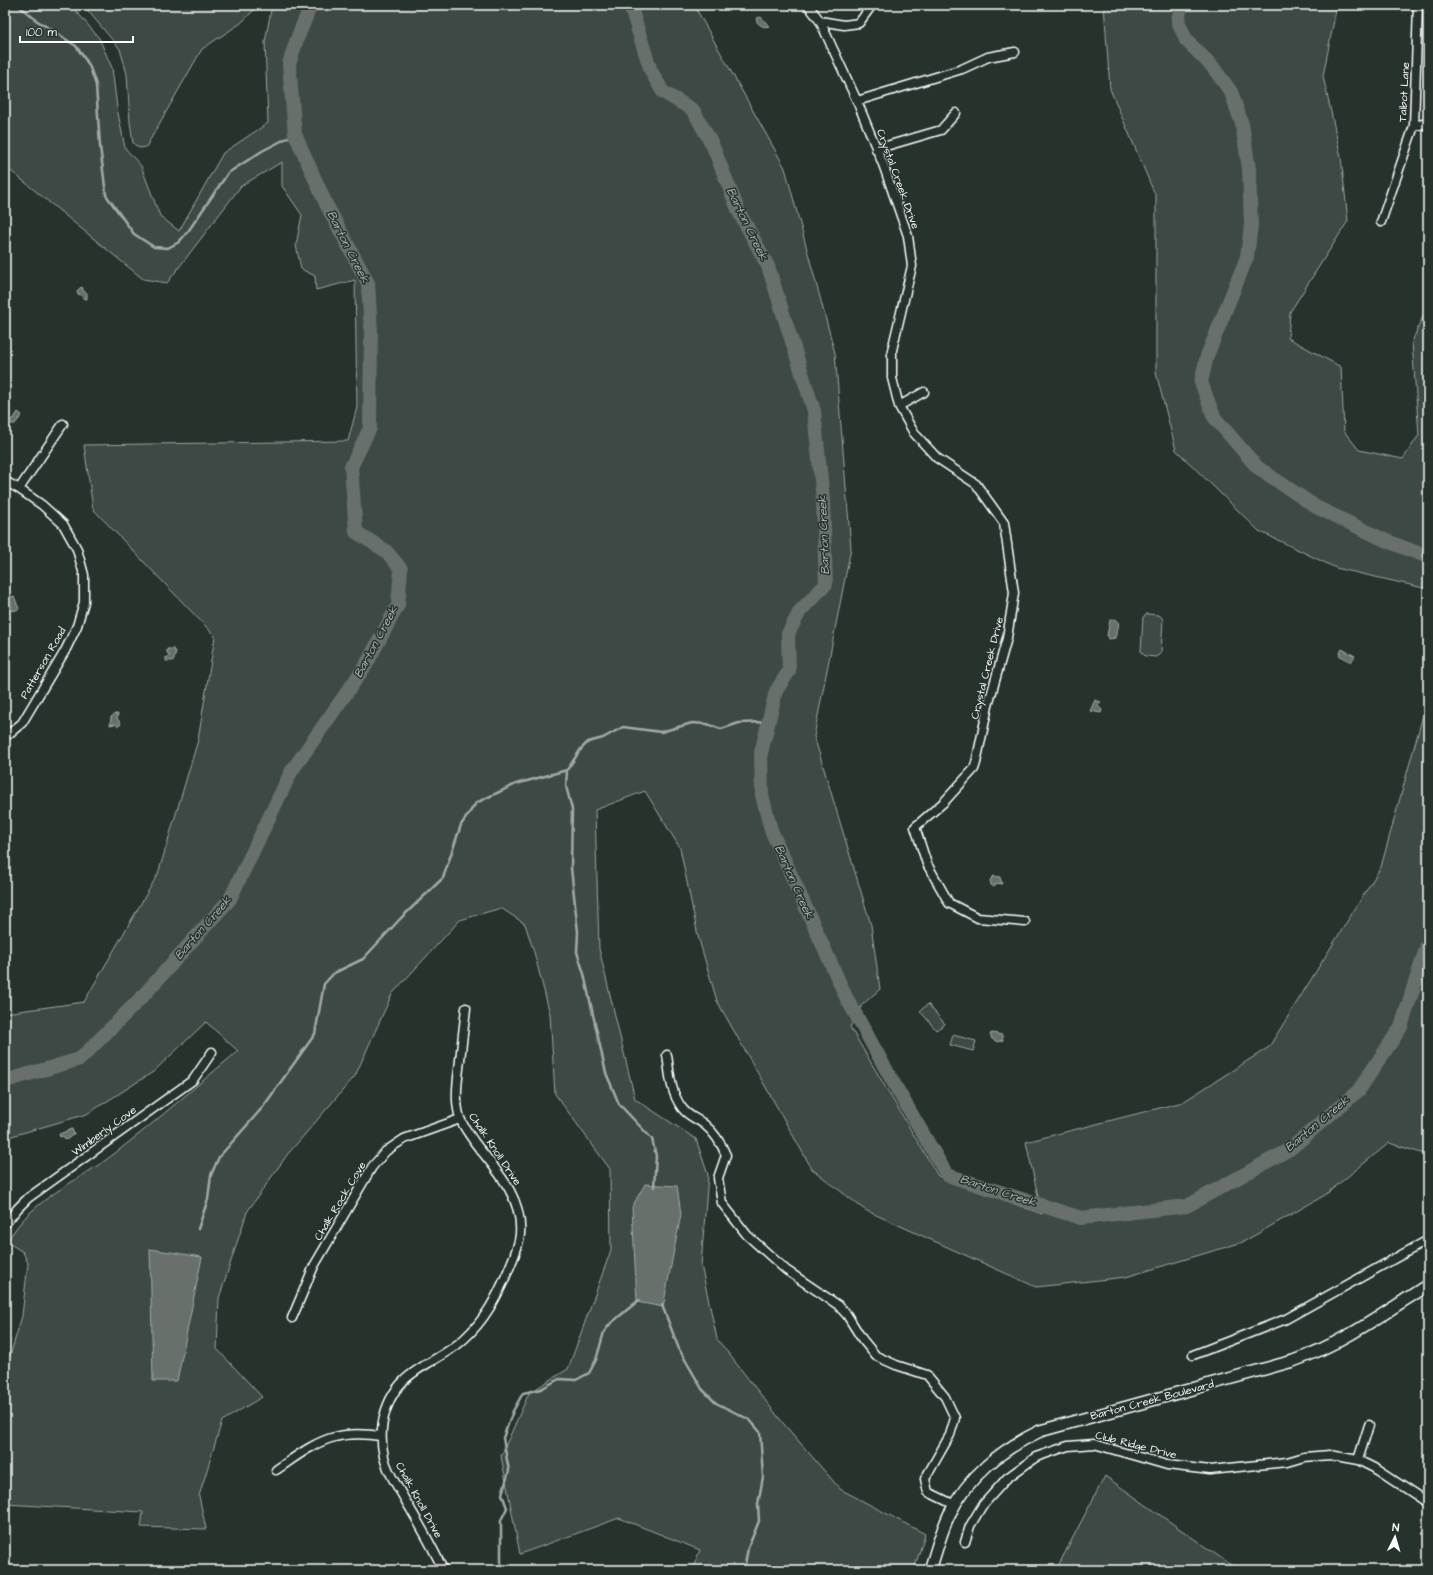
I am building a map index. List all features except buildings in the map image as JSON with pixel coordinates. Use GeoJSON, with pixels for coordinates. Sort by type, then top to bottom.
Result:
{"type":"FeatureCollection","features":[{"type":"Feature","properties":{"kind":"street","name":"Crystal Creek Drive"},"geometry":{"type":"LineString","coordinates":[[808,5],[820,21],[857,101],[884,167],[908,236],[912,266],[892,350],[892,378],[899,406],[914,433],[937,458],[976,484],[1004,523],[1014,593],[1007,638],[988,706],[974,769],[944,802],[915,827],[927,864],[949,903],[978,918],[1025,922]]}},
{"type":"Feature","properties":{"kind":"street"},"geometry":{"type":"LineString","coordinates":[[820,21],[844,25],[859,23],[872,5]]}},
{"type":"Feature","properties":{"kind":"street","name":"Talbot Lane"},"geometry":{"type":"LineString","coordinates":[[1381,222],[1414,126],[1418,5]]}},
{"type":"Feature","properties":{"kind":"street"},"geometry":{"type":"LineString","coordinates":[[857,101],[962,69],[988,57],[1016,52]]}},
{"type":"Feature","properties":{"kind":"street"},"geometry":{"type":"LineString","coordinates":[[876,149],[941,130],[956,113]]}},
{"type":"Feature","properties":{"kind":"street"},"geometry":{"type":"LineString","coordinates":[[1414,126],[1428,123]]}},
{"type":"Feature","properties":{"kind":"street"},"geometry":{"type":"LineString","coordinates":[[899,406],[924,392]]}},
{"type":"Feature","properties":{"kind":"street"},"geometry":{"type":"LineString","coordinates":[[19,489],[63,424]]}},
{"type":"Feature","properties":{"kind":"street","name":"Patterson Road"},"geometry":{"type":"LineString","coordinates":[[5,481],[42,505],[63,524],[77,549],[84,575],[84,602],[77,626],[22,723],[5,737]]}},
{"type":"Feature","properties":{"kind":"street","name":"Chalk Knoll Drive"},"geometry":{"type":"LineString","coordinates":[[443,1570],[433,1548],[391,1475],[384,1458],[381,1436],[383,1420],[389,1401],[396,1390],[411,1374],[456,1346],[480,1323],[492,1305],[515,1254],[520,1233],[518,1211],[511,1191],[469,1134],[460,1119],[457,1105],[457,1089],[466,1008]]}},
{"type":"Feature","properties":{"kind":"street","name":"Wimberly Cove"},"geometry":{"type":"LineString","coordinates":[[5,1224],[28,1198],[193,1080],[212,1052]]}},
{"type":"Feature","properties":{"kind":"street"},"geometry":{"type":"LineString","coordinates":[[667,1055],[672,1088],[683,1109],[693,1119],[704,1124],[718,1138],[726,1155],[718,1178],[722,1203],[747,1235],[786,1270],[838,1305],[847,1315],[862,1339],[876,1356],[927,1375],[945,1397],[955,1418],[950,1435],[925,1479],[928,1492],[955,1504]]}},
{"type":"Feature","properties":{"kind":"street","name":"Chalk Rock Cove"},"geometry":{"type":"LineString","coordinates":[[292,1318],[314,1266],[372,1167],[386,1151],[404,1139],[460,1119]]}},
{"type":"Feature","properties":{"kind":"street"},"geometry":{"type":"LineString","coordinates":[[1193,1355],[1286,1319],[1428,1240]]}},
{"type":"Feature","properties":{"kind":"street","name":"Barton Creek Boulevard"},"geometry":{"type":"LineString","coordinates":[[930,1570],[942,1533],[955,1504],[985,1465],[1012,1445],[1035,1433],[1286,1363],[1313,1354],[1347,1337],[1428,1285]]}},
{"type":"Feature","properties":{"kind":"street"},"geometry":{"type":"LineString","coordinates":[[1358,1460],[1369,1425]]}},
{"type":"Feature","properties":{"kind":"street"},"geometry":{"type":"LineString","coordinates":[[276,1470],[314,1446],[334,1437],[355,1434],[381,1436]]}},
{"type":"Feature","properties":{"kind":"street","name":"Club Ridge Drive"},"geometry":{"type":"LineString","coordinates":[[965,1542],[970,1526],[982,1506],[1008,1478],[1036,1457],[1068,1446],[1094,1444],[1166,1465],[1210,1470],[1287,1462],[1310,1456],[1330,1455],[1358,1460],[1378,1470],[1428,1503]]}},
{"type":"Feature","properties":{"kind":"shaded area"},"geometry":{"type":"Polygon","coordinates":[[[5,5],[71,5],[99,38],[112,68],[117,108],[125,148],[141,166],[160,216],[179,231],[223,153],[268,123],[265,42],[272,5],[694,5],[785,168],[835,353],[851,548],[814,736],[871,925],[880,989],[862,1005],[850,1027],[938,1176],[1042,1214],[1026,1142],[1183,1102],[1269,1047],[1381,867],[1428,697],[1428,1155],[1389,1143],[1325,1195],[1243,1242],[1126,1277],[1036,1287],[865,1210],[812,1169],[717,1001],[698,936],[680,848],[645,791],[595,810],[599,949],[635,1099],[696,1139],[708,1175],[701,1265],[717,1339],[783,1423],[840,1489],[925,1534],[914,1570],[692,1570],[700,1550],[619,1518],[520,1554],[501,1456],[529,1393],[568,1369],[611,1250],[610,1169],[555,1094],[550,1014],[534,952],[525,924],[501,908],[460,920],[392,994],[355,1076],[287,1155],[247,1212],[219,1298],[217,1349],[262,1397],[222,1421],[199,1496],[206,1529],[141,1527],[143,1512],[5,1504],[5,1359],[10,1356],[22,1316],[28,1263],[23,1252],[7,1242],[17,1227],[42,1202],[114,1154],[238,1051],[206,1022],[153,1072],[87,1114],[5,1138],[5,1013],[84,1002],[158,874],[198,740],[215,636],[93,509],[84,445],[348,441],[357,407],[355,280],[316,290],[315,276],[301,269],[296,245],[302,215],[282,186],[282,162],[241,186],[167,283],[143,279],[11,171],[5,168],[5,5]]]}},
{"type":"Feature","properties":{"kind":"shaded area"},"geometry":{"type":"Polygon","coordinates":[[[83,5],[259,5],[241,23],[202,49],[146,147],[139,148],[133,143],[127,74],[120,49],[83,5]]]}},
{"type":"Feature","properties":{"kind":"shaded area"},"geometry":{"type":"Polygon","coordinates":[[[1104,5],[1337,5],[1323,76],[1341,157],[1348,221],[1290,312],[1288,338],[1341,367],[1344,431],[1359,450],[1403,459],[1419,435],[1412,342],[1428,304],[1428,589],[1336,568],[1259,531],[1176,450],[1156,373],[1156,197],[1110,89],[1104,5]]]}},
{"type":"Feature","properties":{"kind":"shaded area"},"geometry":{"type":"Polygon","coordinates":[[[761,17],[769,26],[761,26],[758,23],[756,20],[757,18],[761,17]]]}},
{"type":"Feature","properties":{"kind":"shaded area"},"geometry":{"type":"Polygon","coordinates":[[[81,287],[83,288],[83,291],[87,293],[87,299],[84,299],[78,294],[77,291],[81,287]]]}},
{"type":"Feature","properties":{"kind":"shaded area"},"geometry":{"type":"Polygon","coordinates":[[[18,412],[22,415],[15,424],[10,423],[10,420],[14,418],[18,412]]]}},
{"type":"Feature","properties":{"kind":"shaded area"},"geometry":{"type":"Polygon","coordinates":[[[14,596],[19,609],[13,611],[8,597],[14,596]]]}},
{"type":"Feature","properties":{"kind":"shaded area"},"geometry":{"type":"Polygon","coordinates":[[[1147,614],[1159,615],[1163,619],[1161,653],[1156,657],[1145,656],[1141,652],[1143,617],[1147,614]]]}},
{"type":"Feature","properties":{"kind":"shaded area"},"geometry":{"type":"Polygon","coordinates":[[[1110,620],[1117,620],[1118,626],[1115,638],[1109,639],[1107,635],[1110,620]]]}},
{"type":"Feature","properties":{"kind":"shaded area"},"geometry":{"type":"Polygon","coordinates":[[[167,649],[174,649],[174,651],[176,651],[174,660],[166,661],[166,657],[169,657],[167,649]]]}},
{"type":"Feature","properties":{"kind":"shaded area"},"geometry":{"type":"Polygon","coordinates":[[[1342,649],[1355,656],[1351,662],[1339,655],[1342,649]]]}},
{"type":"Feature","properties":{"kind":"shaded area"},"geometry":{"type":"Polygon","coordinates":[[[1095,700],[1101,702],[1098,706],[1102,710],[1101,713],[1090,711],[1095,700]]]}},
{"type":"Feature","properties":{"kind":"shaded area"},"geometry":{"type":"Polygon","coordinates":[[[118,714],[117,718],[121,724],[119,726],[115,724],[110,725],[111,717],[118,714]]]}},
{"type":"Feature","properties":{"kind":"shaded area"},"geometry":{"type":"Polygon","coordinates":[[[994,876],[1000,877],[1002,884],[997,883],[994,887],[991,885],[990,880],[994,876]]]}},
{"type":"Feature","properties":{"kind":"shaded area"},"geometry":{"type":"Polygon","coordinates":[[[928,1004],[945,1024],[936,1030],[920,1011],[928,1004]]]}},
{"type":"Feature","properties":{"kind":"shaded area"},"geometry":{"type":"Polygon","coordinates":[[[993,1033],[1002,1035],[1003,1040],[998,1042],[992,1039],[990,1034],[993,1033]]]}},
{"type":"Feature","properties":{"kind":"shaded area"},"geometry":{"type":"Polygon","coordinates":[[[953,1035],[976,1041],[973,1051],[950,1045],[953,1035]]]}},
{"type":"Feature","properties":{"kind":"shaded area"},"geometry":{"type":"Polygon","coordinates":[[[72,1129],[74,1134],[66,1140],[63,1136],[60,1137],[59,1134],[72,1129]]]}},
{"type":"Feature","properties":{"kind":"shaded area"},"geometry":{"type":"Polygon","coordinates":[[[645,1184],[677,1186],[681,1214],[663,1307],[637,1302],[632,1207],[645,1184]]]}},
{"type":"Feature","properties":{"kind":"shaded area"},"geometry":{"type":"Polygon","coordinates":[[[150,1249],[202,1257],[177,1381],[153,1381],[150,1249]]]}},
{"type":"Feature","properties":{"kind":"shaded area"},"geometry":{"type":"Polygon","coordinates":[[[1105,1476],[1238,1570],[1056,1570],[1105,1476]]]}},
{"type":"Feature","properties":{"kind":"waterway"},"geometry":{"type":"LineString","coordinates":[[18,5],[36,20],[76,46],[89,65],[96,85],[100,146],[106,195],[134,234],[154,247],[168,248],[179,242],[189,230],[228,173],[262,151],[295,134]]}},
{"type":"Feature","properties":{"kind":"waterway","name":"Barton Creek"},"geometry":{"type":"LineString","coordinates":[[5,1081],[80,1059],[142,997],[230,899],[291,772],[366,665],[398,605],[401,569],[386,551],[356,532],[351,467],[370,428],[371,332],[368,283],[326,204],[295,134],[289,64],[297,39],[311,5]]}},
{"type":"Feature","properties":{"kind":"waterway","name":"Barton Creek"},"geometry":{"type":"LineString","coordinates":[[629,5],[651,71],[663,92],[693,110],[712,144],[739,212],[768,266],[814,411],[823,500],[826,584],[800,611],[788,634],[789,671],[776,691],[761,753],[762,795],[771,830],[846,997],[947,1175],[1081,1218],[1187,1206],[1290,1149],[1359,1090],[1401,1027],[1428,942]]}},
{"type":"Feature","properties":{"kind":"waterway"},"geometry":{"type":"LineString","coordinates":[[1181,5],[1178,21],[1186,40],[1212,66],[1231,92],[1242,124],[1249,169],[1251,225],[1247,257],[1207,356],[1201,382],[1214,417],[1257,467],[1316,507],[1387,541],[1428,557]]}},
{"type":"Feature","properties":{"kind":"waterway"},"geometry":{"type":"LineString","coordinates":[[198,1229],[208,1199],[211,1175],[219,1157],[263,1107],[315,1034],[324,984],[334,973],[363,959],[401,918],[443,878],[461,825],[476,803],[516,784],[567,770],[581,749],[588,742],[603,738],[623,727],[661,732],[692,723],[707,724],[721,729],[739,723],[768,722]]}},
{"type":"Feature","properties":{"kind":"waterway"},"geometry":{"type":"LineString","coordinates":[[567,770],[566,786],[572,809],[571,868],[578,932],[577,952],[584,974],[606,1073],[619,1104],[652,1139],[656,1156],[654,1187]]}},
{"type":"Feature","properties":{"kind":"waterway"},"geometry":{"type":"LineString","coordinates":[[501,1570],[501,1520],[507,1508],[502,1494],[509,1471],[503,1438],[513,1411],[523,1393],[541,1389],[559,1379],[576,1380],[589,1373],[596,1360],[604,1332],[610,1324],[639,1300]]}},
{"type":"Feature","properties":{"kind":"waterway"},"geometry":{"type":"LineString","coordinates":[[662,1305],[679,1349],[702,1389],[716,1403],[750,1420],[760,1432],[763,1477],[758,1504],[759,1521],[748,1548],[744,1570]]}}]}
